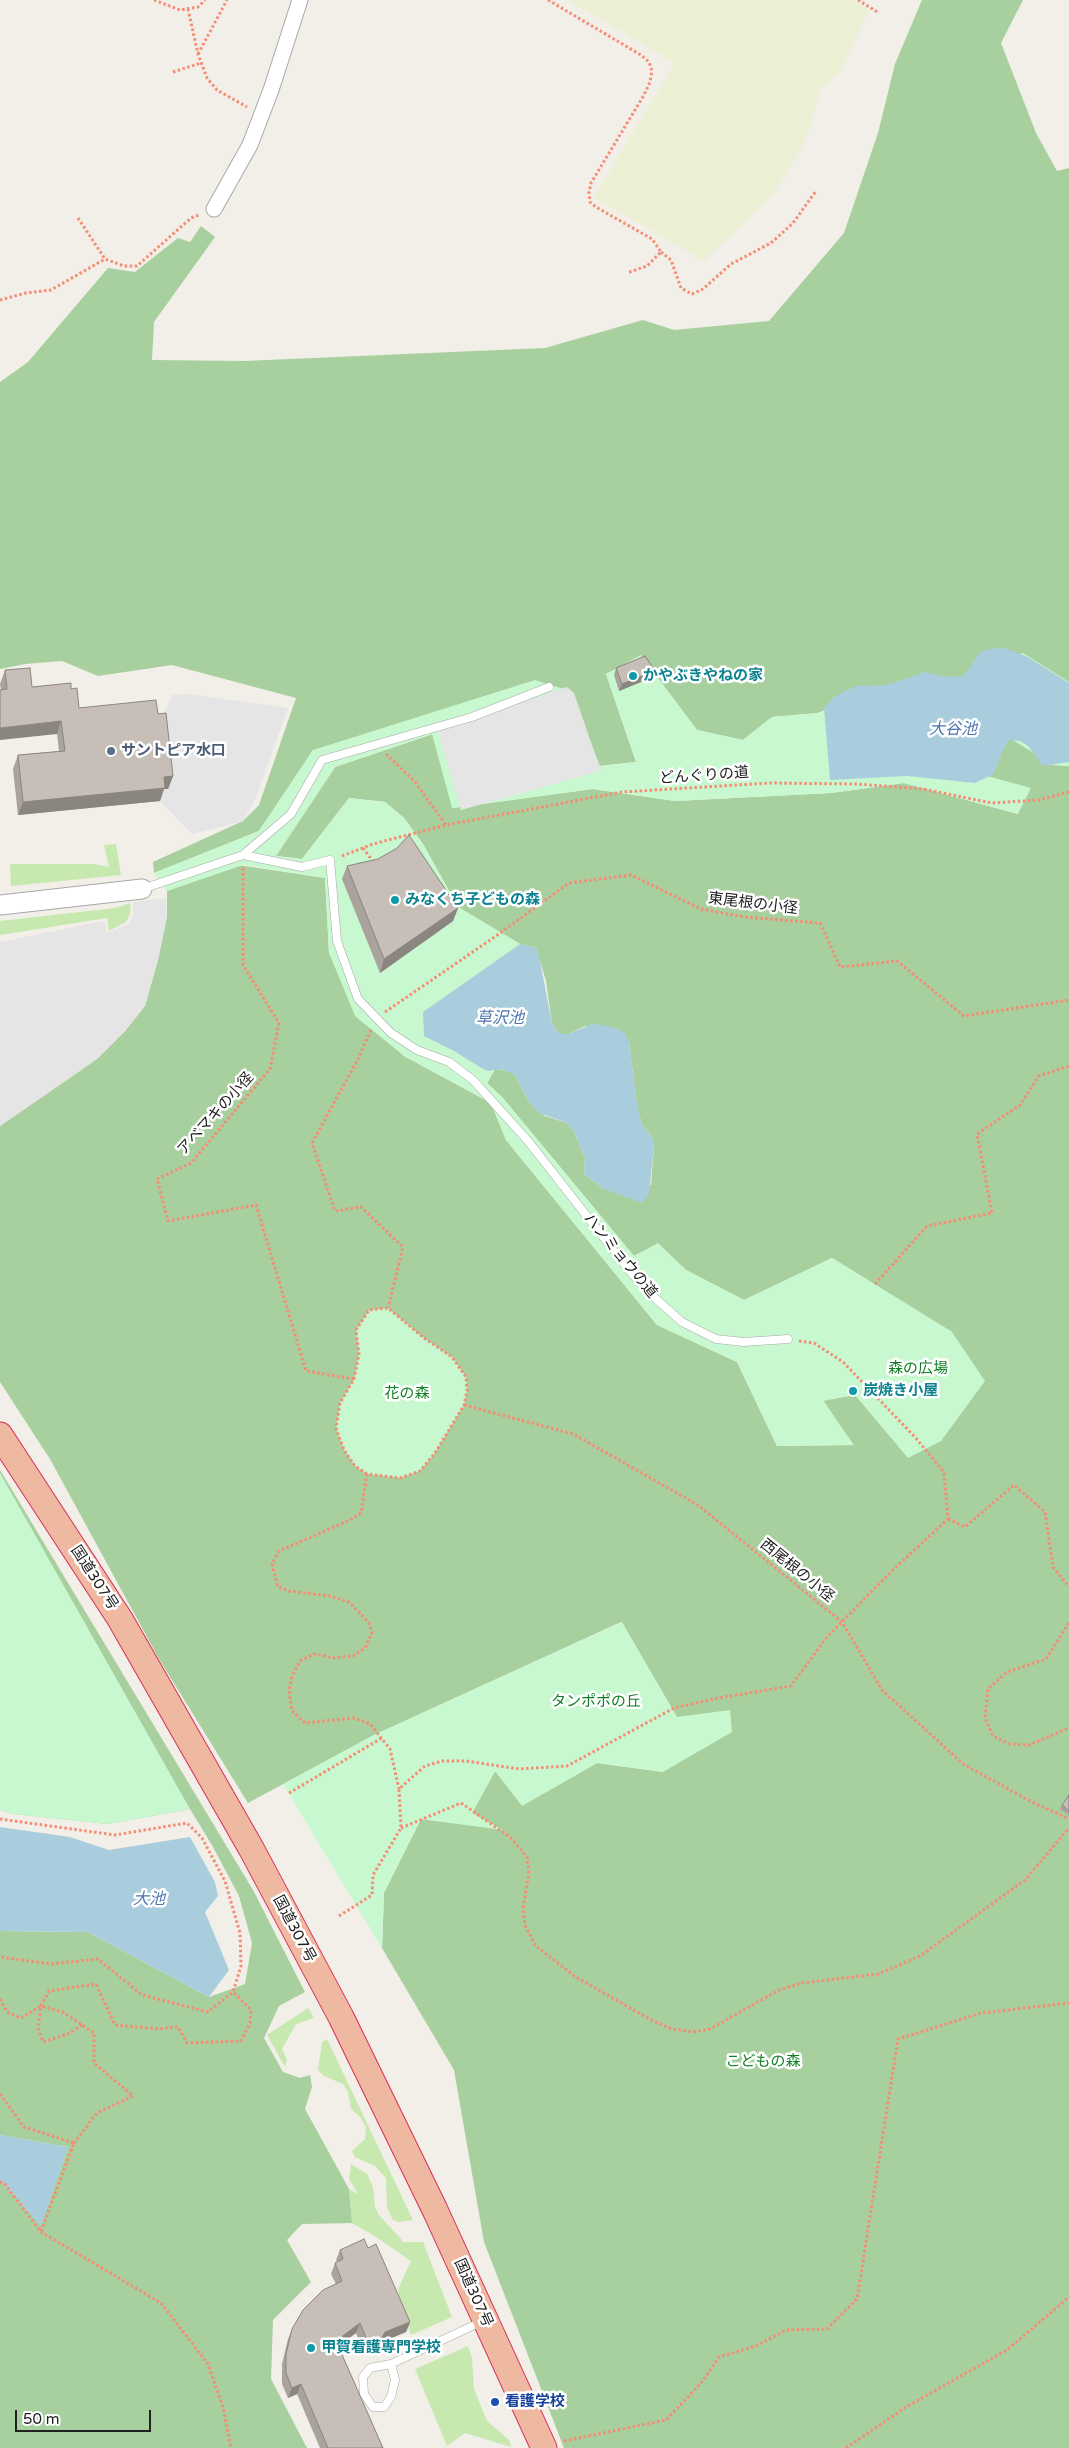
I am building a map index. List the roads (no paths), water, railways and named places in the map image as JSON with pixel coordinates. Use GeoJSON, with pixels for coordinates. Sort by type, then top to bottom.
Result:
{"type":"FeatureCollection","features":[{"type":"Feature","properties":{"kind":"highway","name":"国道307号"},"geometry":{"type":"LineString","coordinates":[[0,1435],[120,1619],[252,1850],[341,2017],[435,2210],[544,2446]]}},
{"type":"Feature","properties":{"kind":"street"},"geometry":{"type":"LineString","coordinates":[[214,209],[250,145],[300,0]]}},
{"type":"Feature","properties":{"kind":"street"},"geometry":{"type":"LineString","coordinates":[[0,905],[142,889]]}},
{"type":"Feature","properties":{"kind":"lane"},"geometry":{"type":"LineString","coordinates":[[142,889],[243,855],[291,814],[322,760],[472,717],[550,687]]}},
{"type":"Feature","properties":{"kind":"lane","name":"ハンミョウの道"},"geometry":{"type":"LineString","coordinates":[[243,855],[302,867],[330,860],[337,942],[358,998],[391,1033],[417,1050],[449,1062],[473,1080],[528,1141],[633,1275],[656,1299],[682,1322],[716,1340],[744,1342],[788,1339]]}},
{"type":"Feature","properties":{"kind":"lane"},"geometry":{"type":"LineString","coordinates":[[391,2364],[394,2380],[391,2396],[384,2406],[373,2407],[364,2394],[363,2377],[370,2368],[391,2364],[485,2320]]}},
{"type":"Feature","properties":{"kind":"water","name":"大谷池"},"geometry":{"type":"Polygon","coordinates":[[[1003,648],[1026,656],[1069,683],[1069,762],[1043,766],[1028,746],[1020,741],[1009,740],[994,774],[975,783],[907,776],[830,780],[824,708],[834,697],[855,686],[887,685],[925,672],[946,677],[964,676],[980,652],[988,649],[1003,648]]]}},
{"type":"Feature","properties":{"kind":"water","name":"草沢池"},"geometry":{"type":"Polygon","coordinates":[[[520,944],[536,948],[552,1023],[557,1031],[562,1034],[569,1034],[594,1023],[618,1029],[625,1033],[629,1042],[637,1105],[642,1125],[652,1137],[654,1145],[649,1195],[642,1203],[604,1189],[584,1174],[585,1158],[574,1131],[567,1123],[539,1113],[529,1102],[515,1075],[502,1069],[488,1071],[483,1069],[454,1051],[424,1036],[423,1012],[520,944]]]}},
{"type":"Feature","properties":{"kind":"water","name":"大池"},"geometry":{"type":"Polygon","coordinates":[[[0,1827],[70,1837],[109,1850],[190,1837],[215,1882],[218,1896],[205,1912],[229,1970],[209,1997],[88,1932],[0,1931],[0,1827]]]}},
{"type":"Feature","properties":{"kind":"water"},"geometry":{"type":"Polygon","coordinates":[[[0,2135],[68,2147],[41,2226],[0,2180],[0,2135]]]}},
{"type":"Feature","properties":{"kind":"place","name":"かやぶきやねの家"},"geometry":{"type":"Point","coordinates":[633,676]}},
{"type":"Feature","properties":{"kind":"place","name":"サントピア水口"},"geometry":{"type":"Point","coordinates":[111,751]}},
{"type":"Feature","properties":{"kind":"place","name":"みなくち子どもの森"},"geometry":{"type":"Point","coordinates":[395,900]}},
{"type":"Feature","properties":{"kind":"place","name":"炭焼き小屋"},"geometry":{"type":"Point","coordinates":[853,1391]}},
{"type":"Feature","properties":{"kind":"place","name":"甲賀看護専門学校"},"geometry":{"type":"Point","coordinates":[311,2348]}},
{"type":"Feature","properties":{"kind":"place","name":"看護学校"},"geometry":{"type":"Point","coordinates":[495,2402]}},
{"type":"Feature","properties":{"kind":"park label","name":"森の広場"},"geometry":{"type":"Point","coordinates":[918,1369]}},
{"type":"Feature","properties":{"kind":"park label","name":"花の森"},"geometry":{"type":"Point","coordinates":[407,1394]}},
{"type":"Feature","properties":{"kind":"park label","name":"タンポポの丘"},"geometry":{"type":"Point","coordinates":[596,1702]}},
{"type":"Feature","properties":{"kind":"park label","name":"こどもの森"},"geometry":{"type":"Point","coordinates":[763,2062]}}]}
